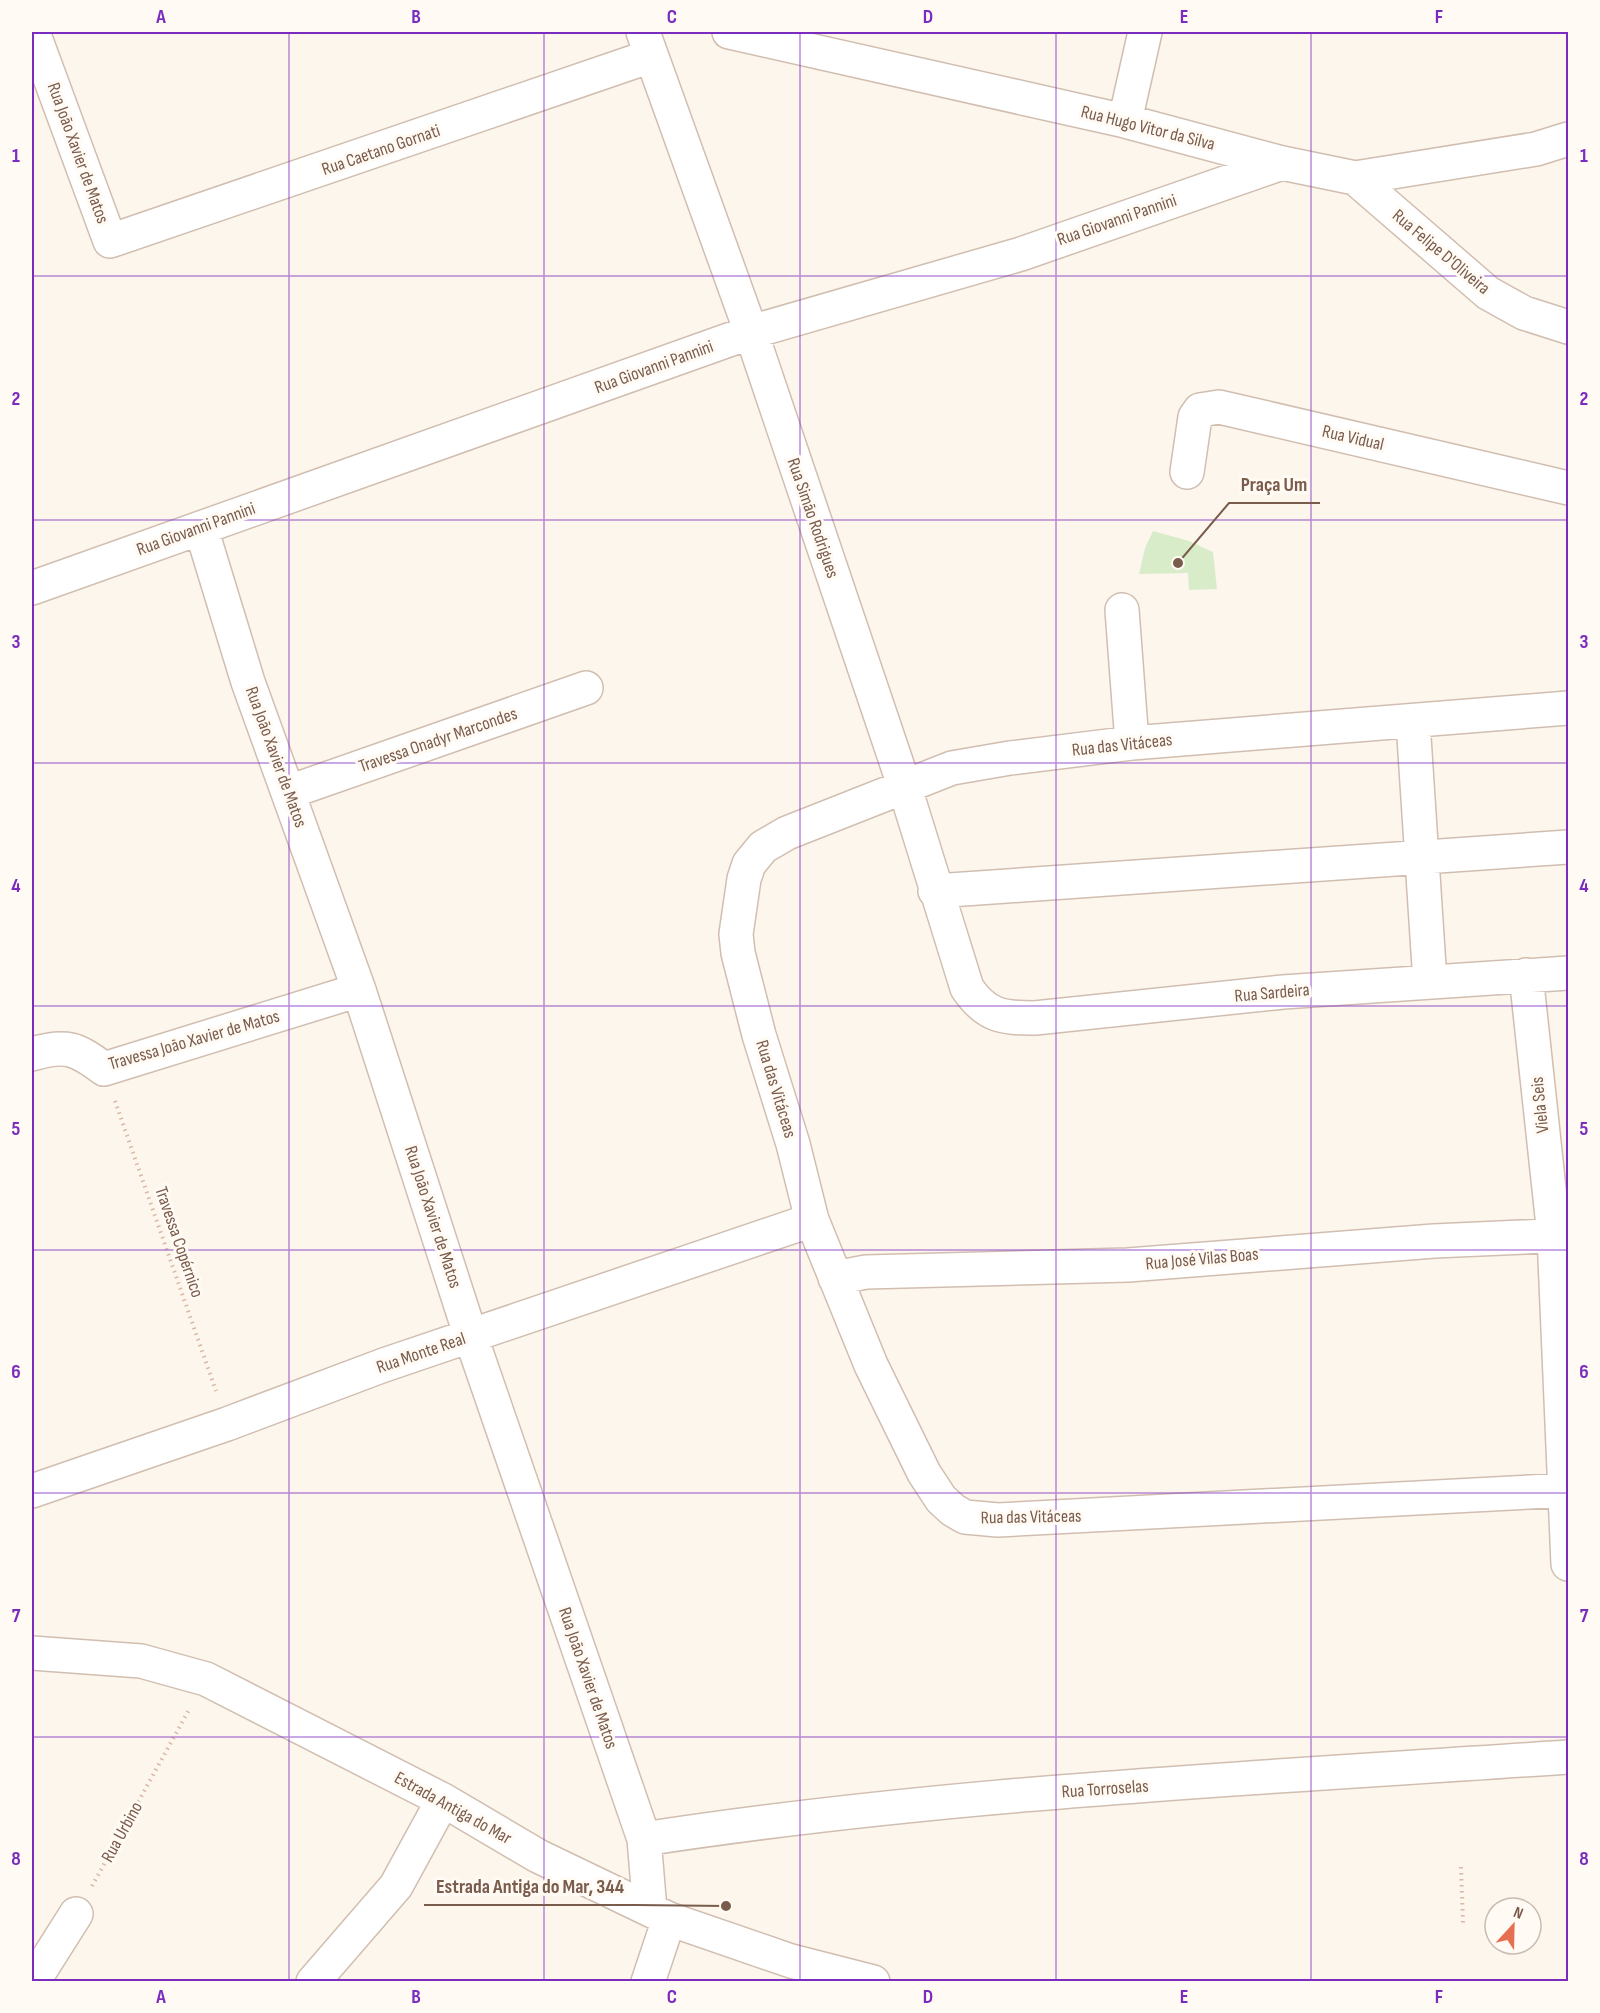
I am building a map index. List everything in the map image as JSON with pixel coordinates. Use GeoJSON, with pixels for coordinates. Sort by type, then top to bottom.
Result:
{"type":"FeatureCollection","features":[{"type":"Feature","properties":{"kind":"street","name":"Rua João Xavier de Matos"},"geometry":{"type":"LineString","coordinates":[[33,32],[110,241]]}},
{"type":"Feature","properties":{"kind":"street","name":"Rua Hugo Vitor da Silva"},"geometry":{"type":"LineString","coordinates":[[729,32],[1125,121],[1282,163],[1355,178],[1536,149],[1569,139]]}},
{"type":"Feature","properties":{"kind":"street"},"geometry":{"type":"LineString","coordinates":[[1125,121],[1145,32]]}},
{"type":"Feature","properties":{"kind":"street","name":"Rua Caetano Gornati"},"geometry":{"type":"LineString","coordinates":[[110,241],[647,44]]}},
{"type":"Feature","properties":{"kind":"street","name":"Rua Simão Rodrigues"},"geometry":{"type":"LineString","coordinates":[[647,44],[751,332],[905,788],[935,891],[967,988],[979,1005]]}},
{"type":"Feature","properties":{"kind":"street","name":"Rua Giovanni Pannini"},"geometry":{"type":"LineString","coordinates":[[32,588],[751,332],[1021,254],[1282,163]]}},
{"type":"Feature","properties":{"kind":"street","name":"Rua Felipe D'Oliveira"},"geometry":{"type":"LineString","coordinates":[[1355,178],[1488,293],[1524,313],[1569,327]]}},
{"type":"Feature","properties":{"kind":"street","name":"Rua Vidual"},"geometry":{"type":"LineString","coordinates":[[1187,472],[1195,417],[1200,410],[1219,408],[1569,488]]}},
{"type":"Feature","properties":{"kind":"street","name":"Rua João Xavier de Matos"},"geometry":{"type":"LineString","coordinates":[[201,528],[248,682],[359,990],[471,1336],[644,1839],[659,1915]]}},
{"type":"Feature","properties":{"kind":"street"},"geometry":{"type":"LineString","coordinates":[[1122,610],[1132,743]]}},
{"type":"Feature","properties":{"kind":"street","name":"Travessa Onadyr Marcondes"},"geometry":{"type":"LineString","coordinates":[[289,792],[586,688]]}},
{"type":"Feature","properties":{"kind":"street","name":"Rua das Vitáceas"},"geometry":{"type":"LineString","coordinates":[[1567,1490],[998,1520],[965,1516],[953,1510],[941,1499],[924,1473],[871,1365],[812,1220],[793,1144],[759,1035],[738,953],[737,920],[749,864],[763,847],[796,830],[952,768],[1132,743],[1569,708]]}},
{"type":"Feature","properties":{"kind":"street"},"geometry":{"type":"LineString","coordinates":[[1413,722],[1430,982]]}},
{"type":"Feature","properties":{"kind":"street"},"geometry":{"type":"LineString","coordinates":[[935,891],[1569,847]]}},
{"type":"Feature","properties":{"kind":"street","name":"Rua Sardeira"},"geometry":{"type":"LineString","coordinates":[[979,1005],[994,1014],[1012,1018],[1035,1018],[1283,992],[1569,973]]}},
{"type":"Feature","properties":{"kind":"street","name":"Viela Seis"},"geometry":{"type":"LineString","coordinates":[[1526,975],[1561,1235],[1569,1564]]}},
{"type":"Feature","properties":{"kind":"street","name":"Travessa João Xavier de Matos"},"geometry":{"type":"LineString","coordinates":[[32,1054],[54,1047],[65,1048],[86,1055],[104,1069],[359,990]]}},
{"type":"Feature","properties":{"kind":"street","name":"Rua Monte Real"},"geometry":{"type":"LineString","coordinates":[[32,1491],[227,1424],[384,1365],[812,1220]]}},
{"type":"Feature","properties":{"kind":"street","name":"Rua José Vilas Boas"},"geometry":{"type":"LineString","coordinates":[[835,1278],[876,1272],[1128,1265],[1434,1241],[1561,1235]]}},
{"type":"Feature","properties":{"kind":"street","name":"Estrada Antiga do Mar"},"geometry":{"type":"LineString","coordinates":[[32,1653],[141,1661],[206,1679],[443,1800],[538,1856],[659,1915],[791,1961],[873,1982]]}},
{"type":"Feature","properties":{"kind":"street","name":"Rua Torroselas"},"geometry":{"type":"LineString","coordinates":[[644,1839],[772,1819],[1044,1793],[1569,1757]]}},
{"type":"Feature","properties":{"kind":"street"},"geometry":{"type":"LineString","coordinates":[[314,1982],[396,1886],[443,1800]]}},
{"type":"Feature","properties":{"kind":"street"},"geometry":{"type":"LineString","coordinates":[[33,1982],[76,1914]]}},
{"type":"Feature","properties":{"kind":"street"},"geometry":{"type":"LineString","coordinates":[[648,1982],[659,1915]]}},
{"type":"Feature","properties":{"kind":"path","name":"Travessa Copérnico"},"geometry":{"type":"LineString","coordinates":[[104,1069],[227,1424]]}},
{"type":"Feature","properties":{"kind":"path","name":"Rua Urbino"},"geometry":{"type":"LineString","coordinates":[[76,1914],[206,1679]]}},
{"type":"Feature","properties":{"kind":"path"},"geometry":{"type":"LineString","coordinates":[[1461,1867],[1463,1923]]}},
{"type":"Feature","properties":{"kind":"green space"},"geometry":{"type":"Polygon","coordinates":[[[1153,531],[1189,541],[1213,552],[1217,589],[1189,590],[1188,573],[1139,574],[1145,548],[1153,531]]]}},
{"type":"Feature","properties":{"kind":"place","name":"Praça Um"},"geometry":{"type":"Point","coordinates":[1178,563]}},
{"type":"Feature","properties":{"kind":"place","name":"Estrada Antiga do Mar, 344"},"geometry":{"type":"Point","coordinates":[726,1906]}}]}
